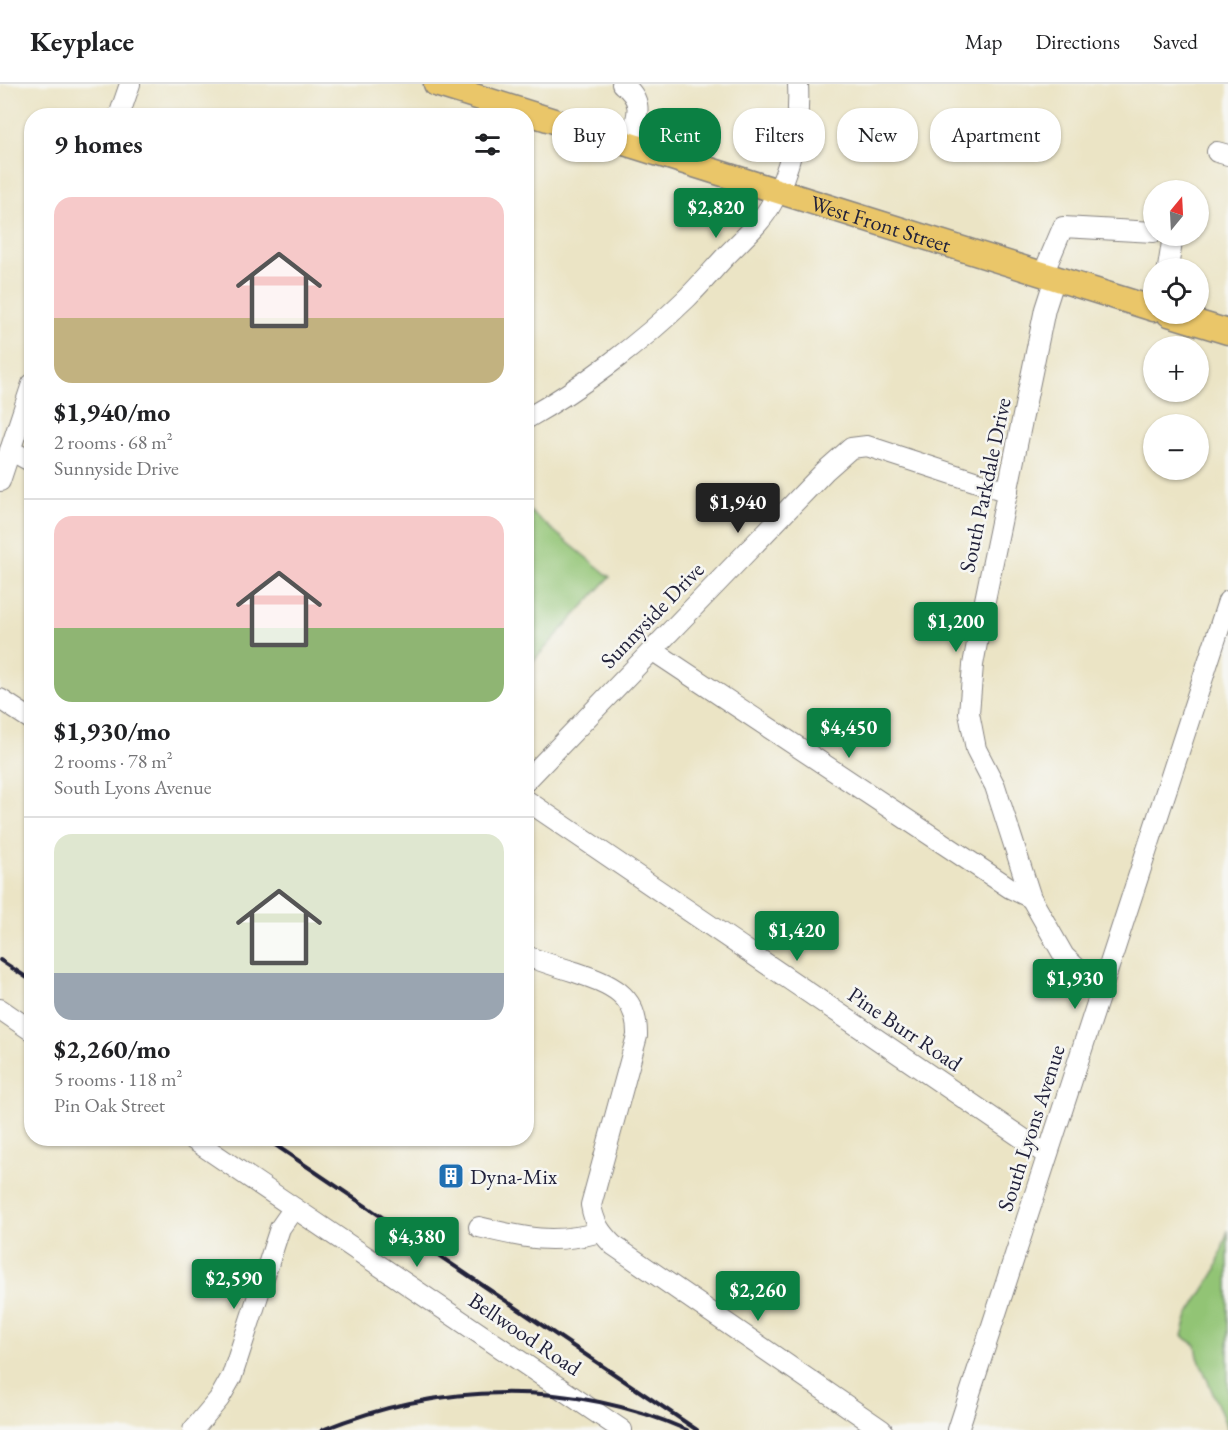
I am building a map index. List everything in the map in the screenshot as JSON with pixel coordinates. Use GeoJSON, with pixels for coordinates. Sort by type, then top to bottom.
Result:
{"type":"FeatureCollection","features":[{"type":"Feature","properties":{"kind":"main road","name":"West Front Street"},"geometry":{"type":"LineString","coordinates":[[445,85],[486,108]]}},
{"type":"Feature","properties":{"kind":"main road","name":"West Front Street"},"geometry":{"type":"LineString","coordinates":[[534,120],[628,144],[1143,306]]}},
{"type":"Feature","properties":{"kind":"main road"},"geometry":{"type":"LineString","coordinates":[[1202,324],[1228,332]]}},
{"type":"Feature","properties":{"kind":"street"},"geometry":{"type":"LineString","coordinates":[[122,108],[130,84]]}},
{"type":"Feature","properties":{"kind":"street"},"geometry":{"type":"LineString","coordinates":[[622,84],[634,94],[638,104],[628,144]]}},
{"type":"Feature","properties":{"kind":"street"},"geometry":{"type":"LineString","coordinates":[[534,414],[547,407],[647,334],[677,307],[762,218],[778,190],[796,137],[799,106],[798,84]]}},
{"type":"Feature","properties":{"kind":"street","name":"South Parkdale Drive"},"geometry":{"type":"LineString","coordinates":[[1101,991],[1064,956],[1031,898],[995,786],[976,749],[969,713],[973,665],[1046,309],[1049,276],[1063,227],[1143,231]]}},
{"type":"Feature","properties":{"kind":"street"},"geometry":{"type":"LineString","coordinates":[[0,481],[24,408]]}},
{"type":"Feature","properties":{"kind":"street","name":"Sunnyside Drive"},"geometry":{"type":"LineString","coordinates":[[534,773],[825,471],[851,448],[867,446],[1008,492]]}},
{"type":"Feature","properties":{"kind":"street"},"geometry":{"type":"LineString","coordinates":[[10,450],[24,458]]}},
{"type":"Feature","properties":{"kind":"street","name":"South Lyons Avenue"},"geometry":{"type":"LineString","coordinates":[[958,1430],[1228,601]]}},
{"type":"Feature","properties":{"kind":"street"},"geometry":{"type":"LineString","coordinates":[[652,650],[1010,888],[1031,898]]}},
{"type":"Feature","properties":{"kind":"street"},"geometry":{"type":"LineString","coordinates":[[0,699],[24,715]]}},
{"type":"Feature","properties":{"kind":"street","name":"Pine Burr Road"},"geometry":{"type":"LineString","coordinates":[[534,805],[1047,1155]]}},
{"type":"Feature","properties":{"kind":"street"},"geometry":{"type":"LineString","coordinates":[[534,959],[612,987],[629,1002],[636,1018],[637,1036],[591,1205],[593,1220],[606,1239],[882,1430]]}},
{"type":"Feature","properties":{"kind":"street"},"geometry":{"type":"LineString","coordinates":[[1,1012],[24,1026]]}},
{"type":"Feature","properties":{"kind":"street","name":"Bellwood Road"},"geometry":{"type":"LineString","coordinates":[[203,1146],[622,1430]]}},
{"type":"Feature","properties":{"kind":"street"},"geometry":{"type":"LineString","coordinates":[[193,1430],[219,1399],[232,1376],[280,1228],[294,1208]]}},
{"type":"Feature","properties":{"kind":"street"},"geometry":{"type":"LineString","coordinates":[[479,1227],[546,1240],[606,1239]]}},
{"type":"Feature","properties":{"kind":"green space"},"geometry":{"type":"Polygon","coordinates":[[[534,515],[610,577],[534,660],[534,515]]]}},
{"type":"Feature","properties":{"kind":"green space"},"geometry":{"type":"Polygon","coordinates":[[[1228,1230],[1228,1430],[1198,1357],[1196,1345],[1182,1336],[1188,1315],[1215,1272],[1228,1230]]]}},
{"type":"Feature","properties":{"kind":"railway"},"geometry":{"type":"LineString","coordinates":[[0,960],[24,976]]}},
{"type":"Feature","properties":{"kind":"railway"},"geometry":{"type":"LineString","coordinates":[[277,1146],[697,1430]]}},
{"type":"Feature","properties":{"kind":"railway"},"geometry":{"type":"LineString","coordinates":[[322,1430],[366,1414],[412,1403],[458,1395],[505,1393],[551,1395],[597,1402],[643,1413],[687,1430]]}},
{"type":"Feature","properties":{"kind":"place","name":"Dyna-Mix"},"geometry":{"type":"Point","coordinates":[451,1176]}}]}
